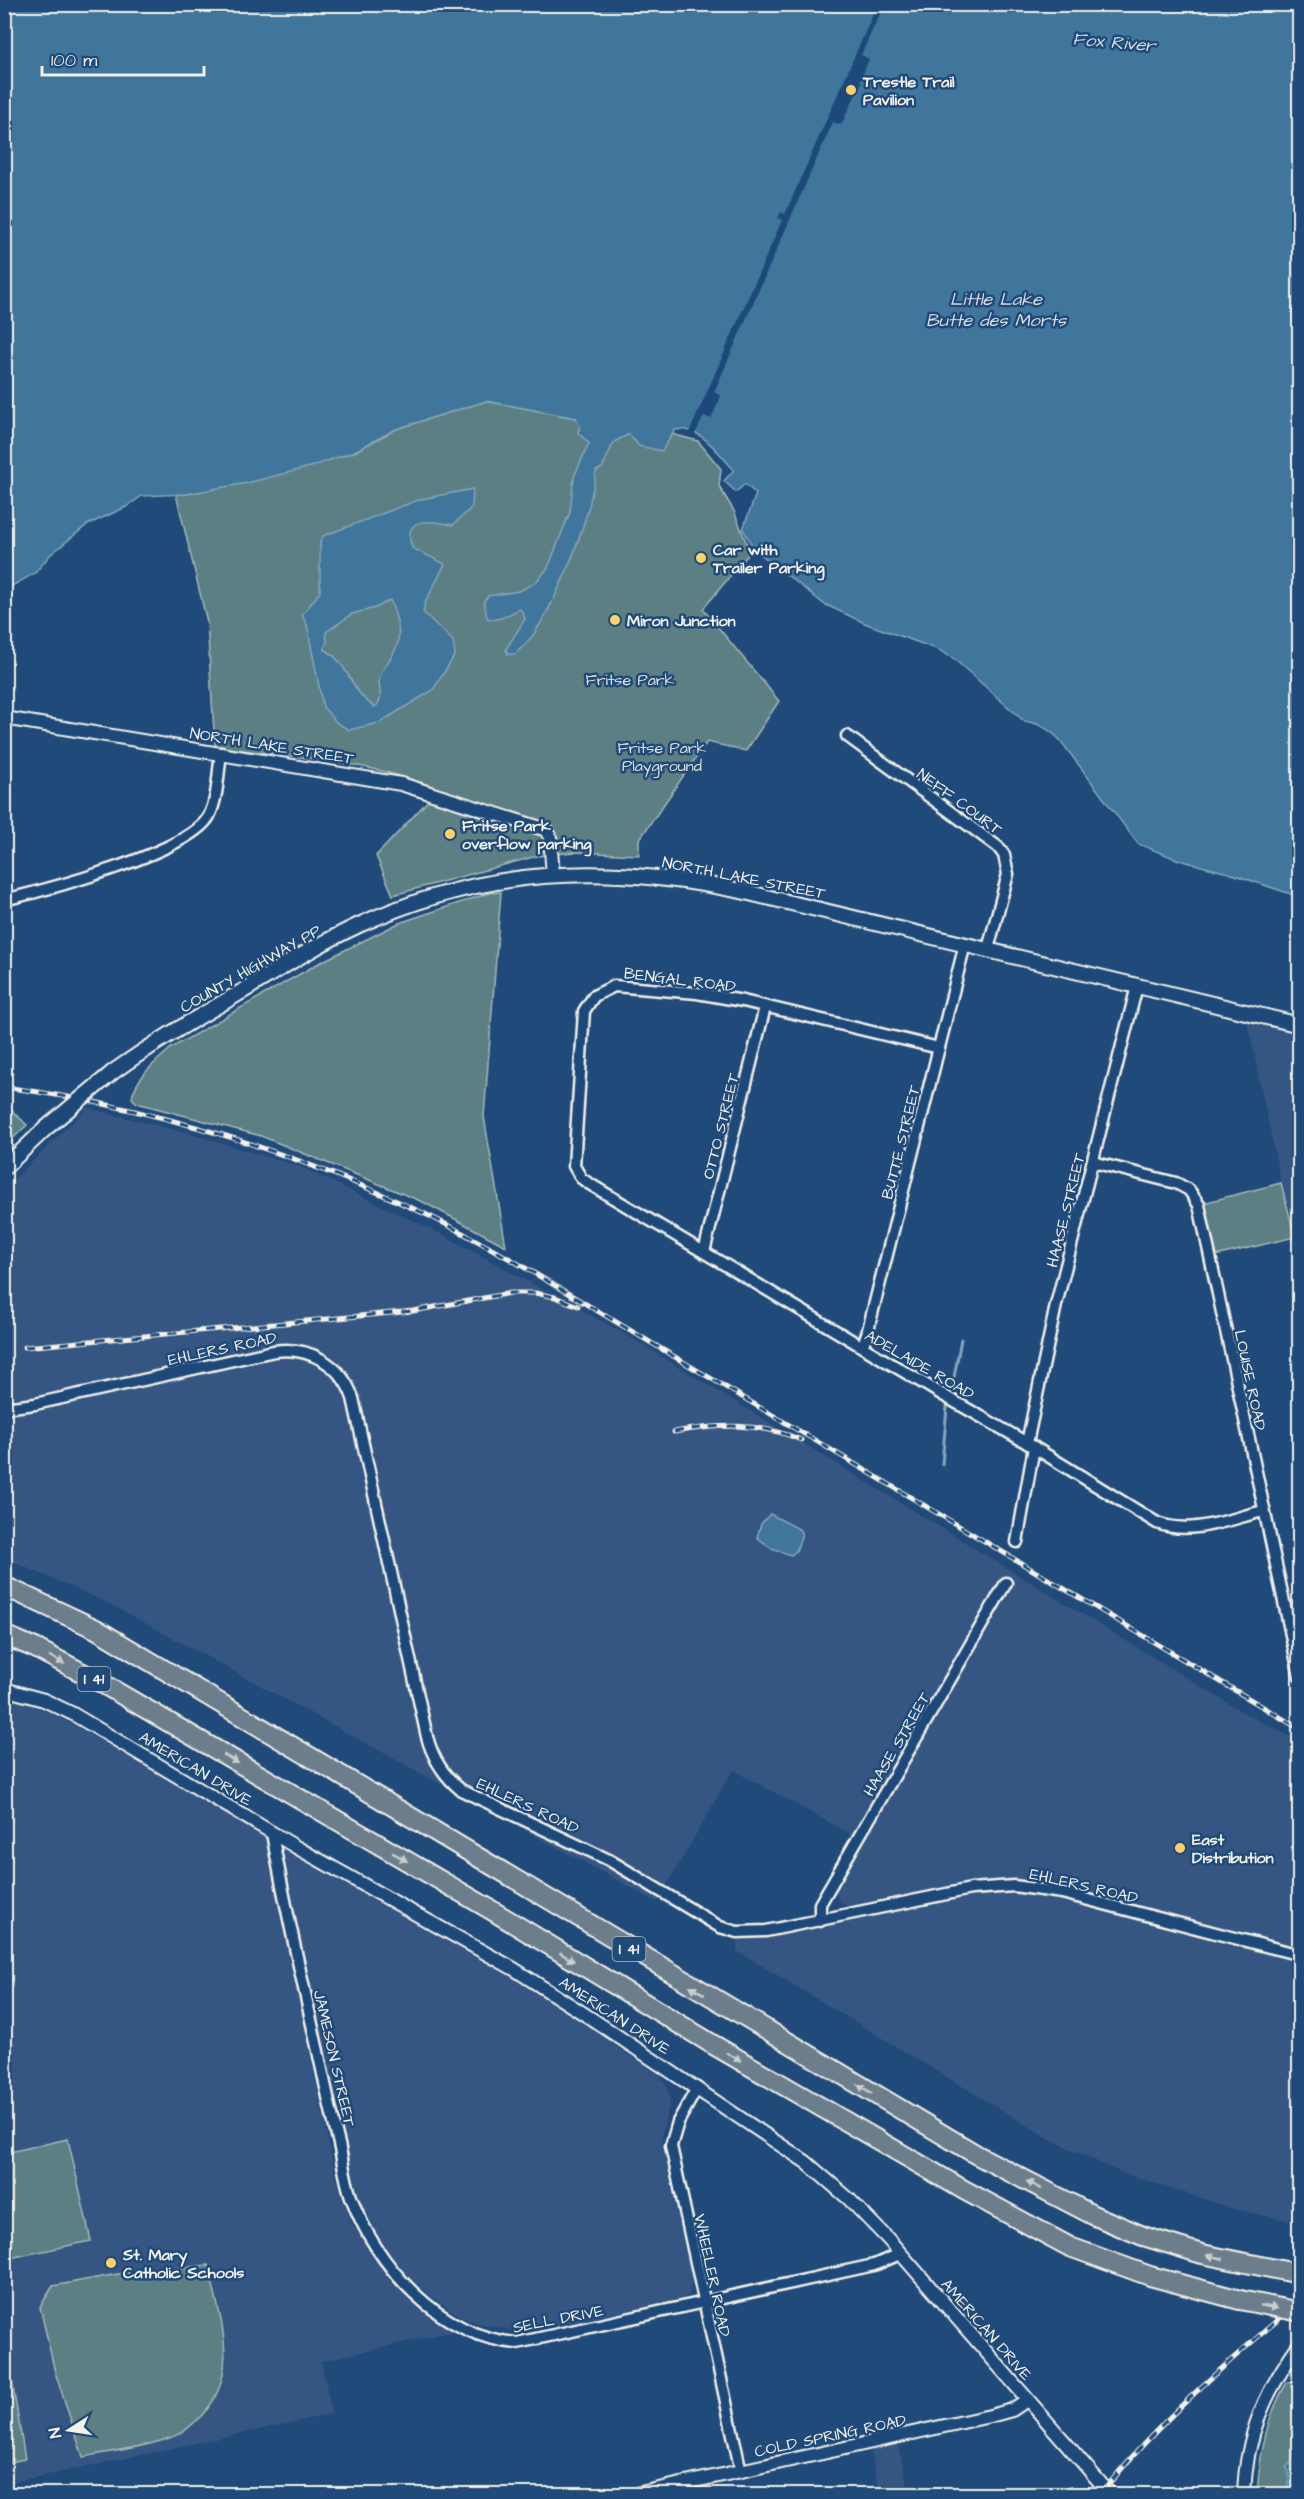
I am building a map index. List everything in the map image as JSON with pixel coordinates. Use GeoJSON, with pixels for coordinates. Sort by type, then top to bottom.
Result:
{"type":"FeatureCollection","features":[{"type":"Feature","properties":{"kind":"highway","name":"I 41"},"geometry":{"type":"LineString","coordinates":[[4,1586],[96,1629],[977,2156],[1093,2215],[1143,2236],[1202,2254],[1299,2274]]}},
{"type":"Feature","properties":{"kind":"highway","name":"I 41"},"geometry":{"type":"LineString","coordinates":[[4,1635],[35,1648],[108,1687],[493,1911],[795,2093],[1060,2242],[1150,2276],[1240,2300],[1299,2312]]}},
{"type":"Feature","properties":{"kind":"main road","name":"NORTH LAKE STREET"},"geometry":{"type":"LineString","coordinates":[[553,875],[614,873],[685,879],[988,949],[1299,1025]]}},
{"type":"Feature","properties":{"kind":"main road","name":"COUNTY HIGHWAY PP"},"geometry":{"type":"LineString","coordinates":[[4,1168],[46,1128],[113,1072],[168,1035],[318,946],[359,925],[455,891],[516,879],[553,875]]}},
{"type":"Feature","properties":{"kind":"street","name":"NORTH LAKE STREET"},"geometry":{"type":"LineString","coordinates":[[4,718],[401,784],[537,826],[549,833],[553,875]]}},
{"type":"Feature","properties":{"kind":"street","name":"NEFF COURT"},"geometry":{"type":"LineString","coordinates":[[847,736],[998,847],[1004,855],[1008,874],[988,949]]}},
{"type":"Feature","properties":{"kind":"street"},"geometry":{"type":"LineString","coordinates":[[4,900],[88,877],[140,858],[196,831],[210,814],[221,753]]}},
{"type":"Feature","properties":{"kind":"street","name":"BUTTE STREET"},"geometry":{"type":"LineString","coordinates":[[862,1347],[965,944]]}},
{"type":"Feature","properties":{"kind":"street","name":"BENGAL ROAD"},"geometry":{"type":"LineString","coordinates":[[577,1172],[573,1158],[583,1019],[588,1003],[607,988],[622,986],[697,993],[939,1048]]}},
{"type":"Feature","properties":{"kind":"street","name":"HAASE STREET"},"geometry":{"type":"LineString","coordinates":[[1017,1542],[1030,1445],[1056,1305],[1137,986]]}},
{"type":"Feature","properties":{"kind":"street","name":"OTTO STREET"},"geometry":{"type":"LineString","coordinates":[[704,1252],[765,1007]]}},
{"type":"Feature","properties":{"kind":"street","name":"LOUISE ROAD"},"geometry":{"type":"LineString","coordinates":[[1093,1162],[1176,1183],[1189,1190],[1199,1205],[1299,1677]]}},
{"type":"Feature","properties":{"kind":"street","name":"ADELAIDE ROAD"},"geometry":{"type":"LineString","coordinates":[[577,1172],[588,1184],[1030,1445],[1157,1523],[1168,1527],[1192,1528],[1263,1511]]}},
{"type":"Feature","properties":{"kind":"street","name":"EHLERS ROAD"},"geometry":{"type":"LineString","coordinates":[[4,1407],[35,1404],[274,1351],[296,1350],[323,1359],[344,1379],[353,1398],[427,1737],[442,1771],[461,1790],[609,1860],[720,1927],[737,1932],[754,1932],[820,1921],[971,1889],[1022,1886],[1062,1893],[1299,1955]]}},
{"type":"Feature","properties":{"kind":"street","name":"HAASE STREET"},"geometry":{"type":"LineString","coordinates":[[820,1921],[820,1904],[1006,1583]]}},
{"type":"Feature","properties":{"kind":"street","name":"AMERICAN DRIVE"},"geometry":{"type":"LineString","coordinates":[[4,1689],[44,1700],[73,1714],[272,1833],[514,1969],[697,2088],[823,2176],[861,2210],[1110,2494]]}},
{"type":"Feature","properties":{"kind":"street","name":"JAMESON STREET"},"geometry":{"type":"LineString","coordinates":[[272,1833],[308,2008],[351,2196],[371,2239],[399,2277]]}},
{"type":"Feature","properties":{"kind":"street","name":"WHEELER ROAD"},"geometry":{"type":"LineString","coordinates":[[697,2088],[678,2122],[671,2146],[741,2472]]}},
{"type":"Feature","properties":{"kind":"street","name":"SELL DRIVE"},"geometry":{"type":"LineString","coordinates":[[399,2277],[416,2295],[446,2317],[487,2338],[508,2342],[532,2340],[874,2265],[900,2254]]}},
{"type":"Feature","properties":{"kind":"street"},"geometry":{"type":"LineString","coordinates":[[1243,2491],[1247,2459],[1257,2416],[1266,2395],[1299,2343]]}},
{"type":"Feature","properties":{"kind":"street","name":"COLD SPRING ROAD"},"geometry":{"type":"LineString","coordinates":[[636,2494],[990,2416],[1012,2410],[1027,2400]]}},
{"type":"Feature","properties":{"kind":"shaded area"},"geometry":{"type":"Polygon","coordinates":[[[1247,1021],[1299,1035],[1299,1256],[1281,1183],[1247,1021]]]}},
{"type":"Feature","properties":{"kind":"shaded area"},"geometry":{"type":"Polygon","coordinates":[[[87,1108],[188,1133],[301,1167],[437,1232],[618,1330],[1244,1713],[1299,1741],[1299,2223],[1234,2209],[1117,2171],[1050,2139],[737,1951],[737,1940],[760,1939],[854,1921],[846,1906],[839,1900],[836,1891],[863,1841],[733,1770],[657,1902],[112,1605],[5,1558],[5,1188],[87,1108]]]}},
{"type":"Feature","properties":{"kind":"shaded area"},"geometry":{"type":"Polygon","coordinates":[[[4,1697],[30,1704],[65,1720],[540,1994],[659,2075],[667,2087],[670,2102],[662,2133],[662,2144],[692,2281],[689,2295],[681,2300],[520,2332],[477,2323],[460,2316],[433,2298],[409,2277],[387,2250],[371,2224],[356,2195],[323,2047],[309,2050],[336,2178],[350,2220],[387,2274],[426,2311],[455,2331],[321,2361],[332,2414],[5,2484],[4,1697]]]}},
{"type":"Feature","properties":{"kind":"shaded area"},"geometry":{"type":"Polygon","coordinates":[[[897,2442],[910,2494],[880,2494],[870,2448],[897,2442]]]}},
{"type":"Feature","properties":{"kind":"green space"},"geometry":{"type":"Polygon","coordinates":[[[486,401],[576,418],[633,424],[698,441],[721,469],[719,486],[734,511],[750,552],[703,609],[779,701],[746,751],[707,742],[639,840],[639,855],[575,852],[537,856],[393,895],[376,856],[439,789],[357,766],[215,747],[207,622],[176,494],[186,494],[354,452],[396,429],[486,401]]]}},
{"type":"Feature","properties":{"kind":"green space"},"geometry":{"type":"Polygon","coordinates":[[[501,892],[484,1117],[506,1246],[423,1202],[261,1136],[137,1103],[132,1098],[142,1077],[171,1048],[319,963],[399,923],[489,893],[501,892]]]}},
{"type":"Feature","properties":{"kind":"green space"},"geometry":{"type":"Polygon","coordinates":[[[5,1104],[27,1125],[5,1146],[5,1104]]]}},
{"type":"Feature","properties":{"kind":"green space"},"geometry":{"type":"Polygon","coordinates":[[[1281,1183],[1295,1237],[1215,1256],[1203,1203],[1281,1183]]]}},
{"type":"Feature","properties":{"kind":"green space"},"geometry":{"type":"Polygon","coordinates":[[[68,2139],[91,2241],[5,2259],[5,2153],[68,2139]]]}},
{"type":"Feature","properties":{"kind":"green space"},"geometry":{"type":"Polygon","coordinates":[[[208,2265],[218,2306],[224,2347],[224,2367],[220,2386],[211,2404],[196,2421],[173,2437],[138,2447],[83,2457],[55,2372],[40,2307],[53,2286],[118,2274],[208,2265]]]}},
{"type":"Feature","properties":{"kind":"green space"},"geometry":{"type":"Polygon","coordinates":[[[5,2355],[8,2357],[25,2459],[5,2463],[5,2355]]]}},
{"type":"Feature","properties":{"kind":"green space"},"geometry":{"type":"Polygon","coordinates":[[[1287,2382],[1299,2382],[1299,2494],[1257,2494],[1265,2436],[1274,2409],[1287,2382]]]}},
{"type":"Feature","properties":{"kind":"water","name":"Little Lake Butte des Morts"},"geometry":{"type":"Polygon","coordinates":[[[5,5],[1299,5],[1299,897],[1232,874],[1179,860],[1138,844],[1060,740],[1052,733],[1039,725],[1024,721],[953,658],[939,650],[867,624],[824,604],[754,549],[743,529],[756,494],[745,484],[736,492],[724,481],[734,470],[708,442],[693,432],[675,430],[662,451],[639,446],[629,434],[614,442],[602,468],[596,471],[581,533],[555,597],[534,634],[515,654],[508,654],[506,649],[525,619],[523,612],[519,609],[507,616],[487,618],[484,601],[488,596],[519,591],[535,583],[548,568],[570,512],[574,477],[589,443],[578,433],[580,426],[576,418],[486,401],[396,429],[353,452],[310,467],[247,483],[186,494],[142,496],[126,507],[87,525],[50,555],[35,573],[5,590],[5,5]]]}},
{"type":"Feature","properties":{"kind":"water"},"geometry":{"type":"Polygon","coordinates":[[[473,489],[472,507],[453,525],[421,522],[411,530],[410,537],[412,548],[445,564],[425,603],[423,612],[453,641],[455,655],[433,690],[379,723],[349,730],[337,723],[323,707],[307,625],[302,615],[320,592],[320,543],[323,536],[421,499],[473,489]],[[390,600],[375,608],[352,614],[326,632],[327,642],[324,649],[339,662],[360,694],[375,707],[380,699],[380,676],[395,650],[399,635],[390,600]]]}},
{"type":"Feature","properties":{"kind":"water"},"geometry":{"type":"Polygon","coordinates":[[[770,1514],[799,1529],[802,1534],[796,1551],[791,1555],[771,1548],[757,1537],[761,1524],[770,1514]]]}},
{"type":"Feature","properties":{"kind":"water"},"geometry":{"type":"Polygon","coordinates":[[[1299,2440],[1299,2494],[1289,2494],[1289,2472],[1286,2467],[1291,2463],[1299,2440]]]}},
{"type":"Feature","properties":{"kind":"pier"},"geometry":{"type":"Polygon","coordinates":[[[877,5],[884,5],[861,55],[869,59],[860,81],[862,82],[841,125],[833,122],[714,392],[721,396],[711,419],[704,416],[694,436],[689,433],[782,220],[778,218],[781,212],[785,214],[877,5]]]}},
{"type":"Feature","properties":{"kind":"waterway"},"geometry":{"type":"LineString","coordinates":[[952,1388],[961,1339]]}},
{"type":"Feature","properties":{"kind":"waterway"},"geometry":{"type":"LineString","coordinates":[[942,1464],[947,1407]]}},
{"type":"Feature","properties":{"kind":"railway"},"geometry":{"type":"LineString","coordinates":[[4,1087],[112,1106],[219,1134],[323,1170],[434,1218],[512,1260],[1300,1729]]}},
{"type":"Feature","properties":{"kind":"railway"},"geometry":{"type":"LineString","coordinates":[[25,1347],[413,1311],[511,1293],[535,1293],[555,1297],[578,1306]]}},
{"type":"Feature","properties":{"kind":"railway"},"geometry":{"type":"LineString","coordinates":[[674,1432],[706,1427],[754,1427],[801,1440]]}},
{"type":"Feature","properties":{"kind":"railway"},"geometry":{"type":"LineString","coordinates":[[1101,2494],[1146,2441],[1170,2417],[1221,2369],[1300,2301]]}},
{"type":"Feature","properties":{"kind":"place","name":"Trestle Trail Pavilion"},"geometry":{"type":"Point","coordinates":[851,90]}},
{"type":"Feature","properties":{"kind":"place","name":"Car with Trailer Parking"},"geometry":{"type":"Point","coordinates":[701,558]}},
{"type":"Feature","properties":{"kind":"place","name":"Miron Junction"},"geometry":{"type":"Point","coordinates":[615,620]}},
{"type":"Feature","properties":{"kind":"place","name":"Fritse Park overflow parking"},"geometry":{"type":"Point","coordinates":[450,834]}},
{"type":"Feature","properties":{"kind":"place","name":"East Distribution"},"geometry":{"type":"Point","coordinates":[1180,1848]}},
{"type":"Feature","properties":{"kind":"place","name":"St. Mary Catholic Schools"},"geometry":{"type":"Point","coordinates":[111,2263]}},
{"type":"Feature","properties":{"kind":"water label","name":"Fox River"},"geometry":{"type":"Point","coordinates":[1114,42]}},
{"type":"Feature","properties":{"kind":"park label","name":"Fritse Park"},"geometry":{"type":"Point","coordinates":[630,679]}},
{"type":"Feature","properties":{"kind":"park label","name":"Fritse Park Playground"},"geometry":{"type":"Point","coordinates":[662,756]}}]}
